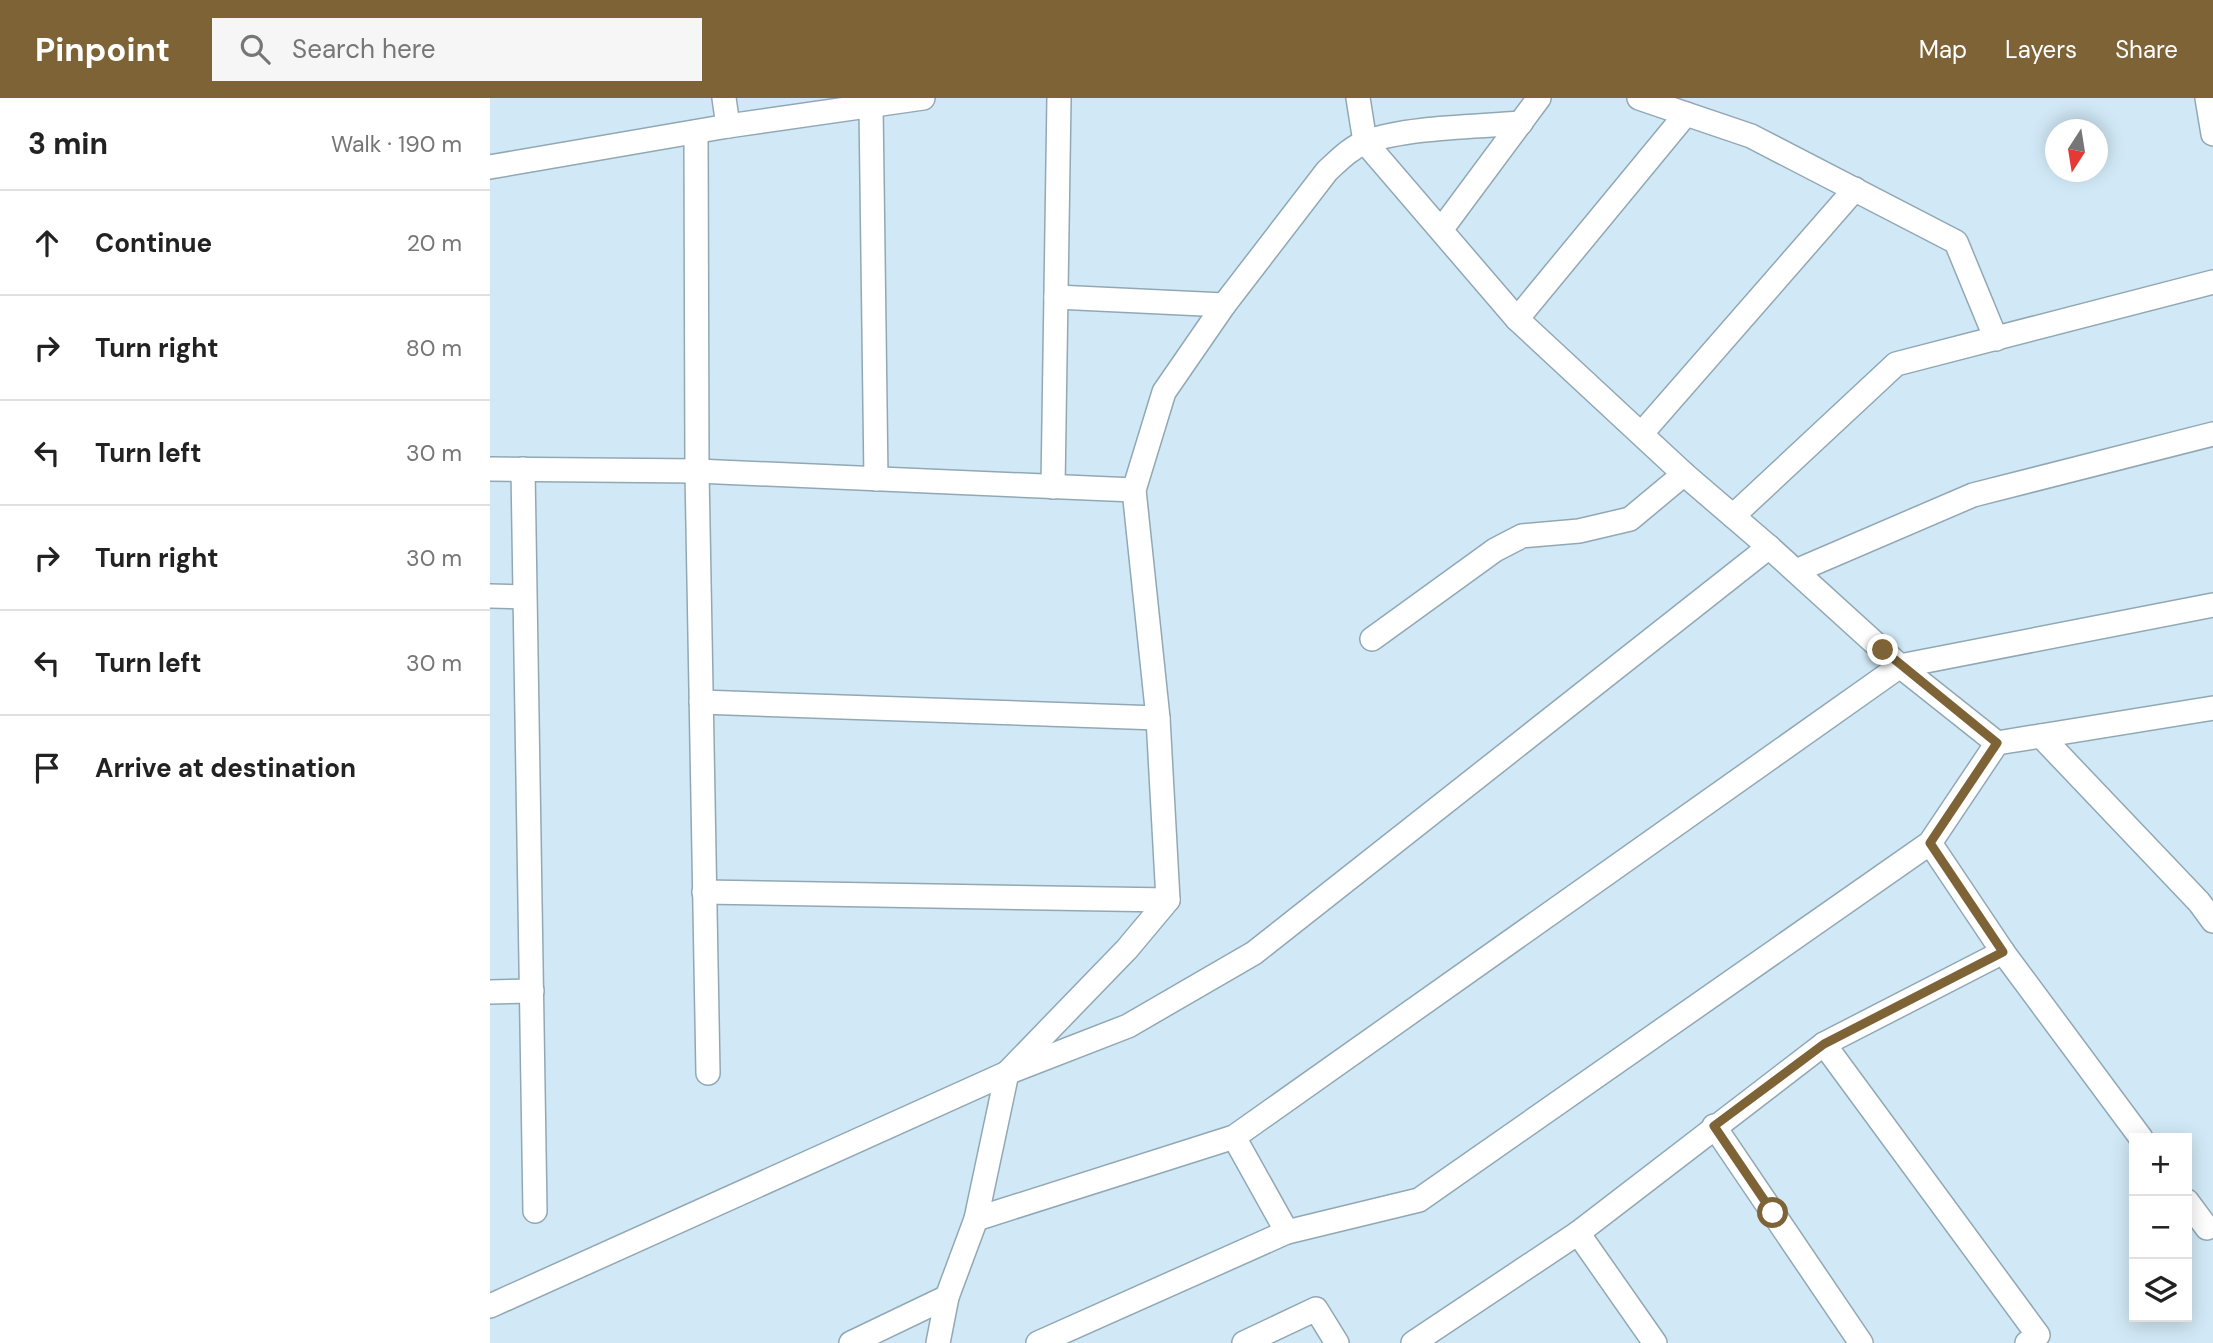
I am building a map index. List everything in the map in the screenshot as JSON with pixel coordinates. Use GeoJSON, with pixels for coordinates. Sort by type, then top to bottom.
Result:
{"type":"FeatureCollection","features":[{"type":"Feature","properties":{"kind":"street"},"geometry":{"type":"LineString","coordinates":[[724,98],[728,126]]}},
{"type":"Feature","properties":{"kind":"street"},"geometry":{"type":"LineString","coordinates":[[490,167],[728,126],[923,98]]}},
{"type":"Feature","properties":{"kind":"street"},"geometry":{"type":"LineString","coordinates":[[1053,487],[1059,98]]}},
{"type":"Feature","properties":{"kind":"street"},"geometry":{"type":"LineString","coordinates":[[1358,98],[1365,142],[1517,319],[1684,474],[1900,666],[1997,743]]}},
{"type":"Feature","properties":{"kind":"street"},"geometry":{"type":"LineString","coordinates":[[1441,230],[1539,98]]}},
{"type":"Feature","properties":{"kind":"street"},"geometry":{"type":"LineString","coordinates":[[1639,98],[1751,136],[1956,242],[1996,339]]}},
{"type":"Feature","properties":{"kind":"street"},"geometry":{"type":"LineString","coordinates":[[2207,98],[2213,134]]}},
{"type":"Feature","properties":{"kind":"street"},"geometry":{"type":"LineString","coordinates":[[871,106],[876,479]]}},
{"type":"Feature","properties":{"kind":"street"},"geometry":{"type":"LineString","coordinates":[[1517,319],[1686,114]]}},
{"type":"Feature","properties":{"kind":"street"},"geometry":{"type":"LineString","coordinates":[[938,1343],[947,1297],[976,1219],[1007,1073],[1128,949],[1168,900],[1158,718],[1134,490],[1164,392],[1224,305],[1327,171],[1344,154],[1365,142],[1402,134],[1521,123]]}},
{"type":"Feature","properties":{"kind":"street"},"geometry":{"type":"LineString","coordinates":[[696,132],[696,471],[708,1073]]}},
{"type":"Feature","properties":{"kind":"street"},"geometry":{"type":"LineString","coordinates":[[1642,433],[1855,190]]}},
{"type":"Feature","properties":{"kind":"street"},"geometry":{"type":"LineString","coordinates":[[1733,516],[1896,364],[2213,282]]}},
{"type":"Feature","properties":{"kind":"street"},"geometry":{"type":"LineString","coordinates":[[1056,297],[1224,305]]}},
{"type":"Feature","properties":{"kind":"street"},"geometry":{"type":"LineString","coordinates":[[1796,571],[1973,495],[2213,434]]}},
{"type":"Feature","properties":{"kind":"street"},"geometry":{"type":"LineString","coordinates":[[490,469],[696,471],[1134,490]]}},
{"type":"Feature","properties":{"kind":"street"},"geometry":{"type":"LineString","coordinates":[[523,470],[535,1211]]}},
{"type":"Feature","properties":{"kind":"street"},"geometry":{"type":"LineString","coordinates":[[1372,639],[1495,550],[1522,536],[1579,531],[1630,519],[1684,474]]}},
{"type":"Feature","properties":{"kind":"street"},"geometry":{"type":"LineString","coordinates":[[490,1306],[1007,1073],[1128,1026],[1254,953],[1769,547]]}},
{"type":"Feature","properties":{"kind":"street"},"geometry":{"type":"LineString","coordinates":[[490,596],[524,597]]}},
{"type":"Feature","properties":{"kind":"street"},"geometry":{"type":"LineString","coordinates":[[976,1219],[1234,1137],[1900,666],[2213,605]]}},
{"type":"Feature","properties":{"kind":"street"},"geometry":{"type":"LineString","coordinates":[[701,702],[1158,718]]}},
{"type":"Feature","properties":{"kind":"street"},"geometry":{"type":"LineString","coordinates":[[1038,1343],[1287,1232],[1419,1200],[1930,843],[1997,743],[2213,708]]}},
{"type":"Feature","properties":{"kind":"street"},"geometry":{"type":"LineString","coordinates":[[2040,736],[2206,901],[2213,921]]}},
{"type":"Feature","properties":{"kind":"street"},"geometry":{"type":"LineString","coordinates":[[1930,843],[2003,952],[2137,1133]]}},
{"type":"Feature","properties":{"kind":"street"},"geometry":{"type":"LineString","coordinates":[[704,892],[1168,900]]}},
{"type":"Feature","properties":{"kind":"street"},"geometry":{"type":"LineString","coordinates":[[1413,1343],[1578,1233],[1824,1044],[2003,952]]}},
{"type":"Feature","properties":{"kind":"street"},"geometry":{"type":"LineString","coordinates":[[490,992],[532,991]]}},
{"type":"Feature","properties":{"kind":"street"},"geometry":{"type":"LineString","coordinates":[[1824,1044],[2038,1335],[2027,1343]]}},
{"type":"Feature","properties":{"kind":"street"},"geometry":{"type":"LineString","coordinates":[[1714,1126],[1861,1343]]}},
{"type":"Feature","properties":{"kind":"street"},"geometry":{"type":"LineString","coordinates":[[1234,1137],[1287,1232]]}},
{"type":"Feature","properties":{"kind":"street"},"geometry":{"type":"LineString","coordinates":[[2192,1207],[2207,1228]]}},
{"type":"Feature","properties":{"kind":"street"},"geometry":{"type":"LineString","coordinates":[[1578,1233],[1655,1343]]}},
{"type":"Feature","properties":{"kind":"street"},"geometry":{"type":"LineString","coordinates":[[851,1343],[947,1297]]}},
{"type":"Feature","properties":{"kind":"street"},"geometry":{"type":"LineString","coordinates":[[1244,1343],[1316,1309],[1337,1343]]}},
{"type":"Feature","properties":{"kind":"route"},"geometry":{"type":"LineString","coordinates":[[1773,1213],[1714,1126],[1824,1044],[2003,952],[1930,843],[1997,743],[1883,650]]}}]}
